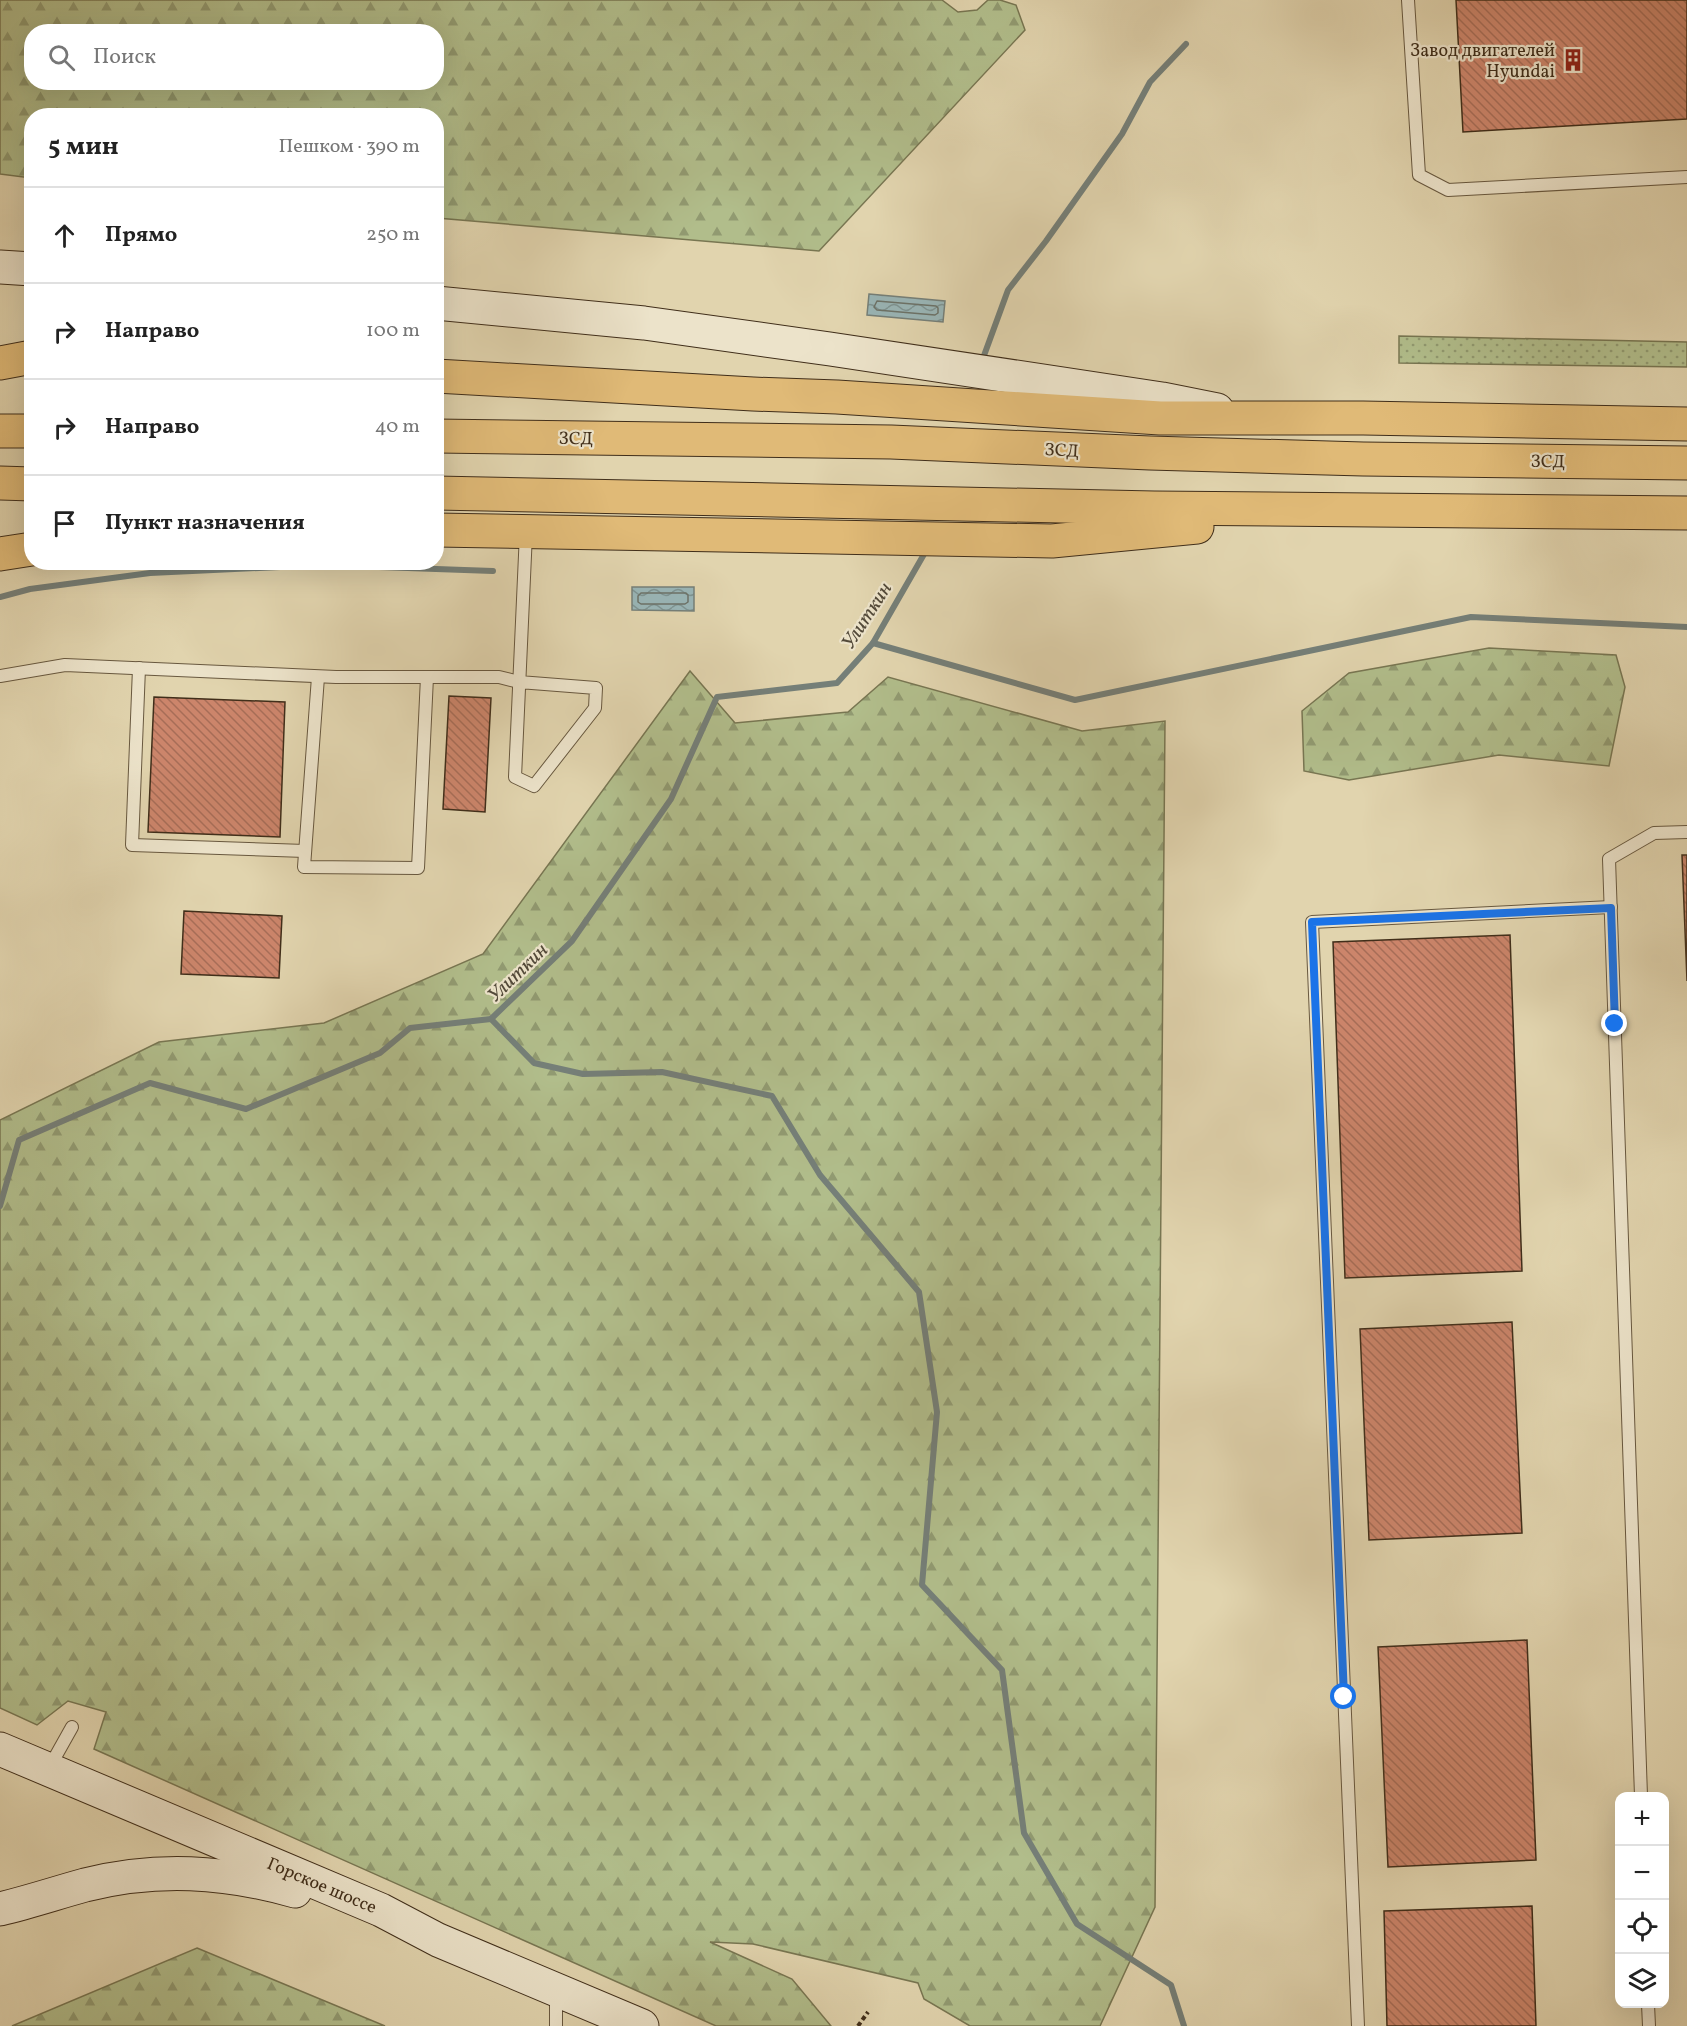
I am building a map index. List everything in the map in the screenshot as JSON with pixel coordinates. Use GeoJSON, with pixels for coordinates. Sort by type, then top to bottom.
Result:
{"type":"FeatureCollection","features":[{"type":"Feature","properties":{"kind":"highway"},"geometry":{"type":"LineString","coordinates":[[0,363],[24,358]]}},
{"type":"Feature","properties":{"kind":"highway"},"geometry":{"type":"LineString","coordinates":[[444,376],[837,397],[1160,418],[1363,418],[1687,424]]}},
{"type":"Feature","properties":{"kind":"highway"},"geometry":{"type":"LineString","coordinates":[[0,431],[24,431]]}},
{"type":"Feature","properties":{"kind":"highway","name":"ЗСД"},"geometry":{"type":"LineString","coordinates":[[444,436],[891,442],[1363,459],[1687,463]]}},
{"type":"Feature","properties":{"kind":"highway"},"geometry":{"type":"LineString","coordinates":[[0,483],[24,484]]}},
{"type":"Feature","properties":{"kind":"highway"},"geometry":{"type":"LineString","coordinates":[[444,493],[1363,511],[1687,513]]}},
{"type":"Feature","properties":{"kind":"highway"},"geometry":{"type":"LineString","coordinates":[[444,530],[1052,541],[1363,511]]}},
{"type":"Feature","properties":{"kind":"highway"},"geometry":{"type":"LineString","coordinates":[[0,554],[24,550]]}},
{"type":"Feature","properties":{"kind":"main road"},"geometry":{"type":"LineString","coordinates":[[0,267],[24,268]]}},
{"type":"Feature","properties":{"kind":"main road"},"geometry":{"type":"LineString","coordinates":[[444,304],[644,324],[830,349],[1162,399],[1260,419]]}},
{"type":"Feature","properties":{"kind":"main road","name":"Горское шоссе"},"geometry":{"type":"LineString","coordinates":[[0,1749],[381,1910],[438,1940],[642,2026]]}},
{"type":"Feature","properties":{"kind":"main road"},"geometry":{"type":"LineString","coordinates":[[0,1909],[86,1885],[123,1878],[200,1873],[262,1882],[311,1895],[438,1940]]}},
{"type":"Feature","properties":{"kind":"lane"},"geometry":{"type":"LineString","coordinates":[[1408,0],[1419,175],[1448,190],[1687,177]]}},
{"type":"Feature","properties":{"kind":"lane"},"geometry":{"type":"LineString","coordinates":[[0,676],[65,665],[318,676],[499,677],[519,682],[596,688],[594,708],[534,786],[515,777],[519,682],[526,531]]}},
{"type":"Feature","properties":{"kind":"lane"},"geometry":{"type":"LineString","coordinates":[[139,668],[132,845],[305,851]]}},
{"type":"Feature","properties":{"kind":"lane"},"geometry":{"type":"LineString","coordinates":[[318,676],[304,867],[418,868],[427,677]]}},
{"type":"Feature","properties":{"kind":"lane"},"geometry":{"type":"LineString","coordinates":[[1641,1792],[1609,859],[1654,833],[1687,832]]}},
{"type":"Feature","properties":{"kind":"lane"},"geometry":{"type":"LineString","coordinates":[[1358,2026],[1312,922],[1611,908]]}},
{"type":"Feature","properties":{"kind":"lane"},"geometry":{"type":"LineString","coordinates":[[48,1769],[72,1727]]}},
{"type":"Feature","properties":{"kind":"lane"},"geometry":{"type":"LineString","coordinates":[[556,1989],[556,2026]]}},
{"type":"Feature","properties":{"kind":"lane"},"geometry":{"type":"LineString","coordinates":[[1648,2008],[1649,2026]]}},
{"type":"Feature","properties":{"kind":"path"},"geometry":{"type":"LineString","coordinates":[[858,2026],[868,2012]]}},
{"type":"Feature","properties":{"kind":"green space"},"geometry":{"type":"Polygon","coordinates":[[[0,0],[942,0],[958,12],[977,10],[988,0],[1000,0],[1016,5],[1025,30],[819,251],[444,219],[444,108],[24,108],[24,177],[0,174],[0,0]]]}},
{"type":"Feature","properties":{"kind":"green space"},"geometry":{"type":"Polygon","coordinates":[[[1399,336],[1687,342],[1687,367],[1399,363],[1399,336]]]}},
{"type":"Feature","properties":{"kind":"green space"},"geometry":{"type":"Polygon","coordinates":[[[1489,648],[1616,655],[1625,687],[1609,766],[1499,755],[1349,780],[1304,771],[1302,711],[1349,673],[1489,648]]]}},
{"type":"Feature","properties":{"kind":"green space"},"geometry":{"type":"Polygon","coordinates":[[[690,671],[735,723],[848,712],[888,677],[1082,731],[1165,721],[1155,1907],[1100,2026],[970,2026],[924,1999],[918,1983],[753,1944],[710,1942],[792,1979],[831,2026],[716,2026],[94,1749],[106,1712],[68,1701],[37,1725],[0,1708],[0,1120],[159,1042],[324,1023],[483,954],[690,671]]]}},
{"type":"Feature","properties":{"kind":"green space"},"geometry":{"type":"Polygon","coordinates":[[[197,1948],[385,2026],[12,2026],[197,1948]]]}},
{"type":"Feature","properties":{"kind":"water"},"geometry":{"type":"Polygon","coordinates":[[[869,294],[945,301],[943,322],[867,315],[869,294]]]}},
{"type":"Feature","properties":{"kind":"water"},"geometry":{"type":"Polygon","coordinates":[[[632,587],[694,587],[694,611],[632,610],[632,587]]]}},
{"type":"Feature","properties":{"kind":"building","name":"Завод двигателей Hyundai"},"geometry":{"type":"Polygon","coordinates":[[[1456,0],[1687,0],[1687,119],[1463,132],[1456,0]]]}},
{"type":"Feature","properties":{"kind":"building"},"geometry":{"type":"Polygon","coordinates":[[[449,696],[491,698],[485,812],[443,809],[449,696]]]}},
{"type":"Feature","properties":{"kind":"building"},"geometry":{"type":"Polygon","coordinates":[[[154,697],[285,702],[280,837],[148,832],[154,697]]]}},
{"type":"Feature","properties":{"kind":"building"},"geometry":{"type":"Polygon","coordinates":[[[1682,855],[1687,855],[1687,981],[1682,855]]]}},
{"type":"Feature","properties":{"kind":"building"},"geometry":{"type":"Polygon","coordinates":[[[184,911],[282,916],[279,978],[181,974],[184,911]]]}},
{"type":"Feature","properties":{"kind":"building"},"geometry":{"type":"Polygon","coordinates":[[[1510,935],[1522,1271],[1345,1278],[1333,942],[1510,935]]]}},
{"type":"Feature","properties":{"kind":"building"},"geometry":{"type":"Polygon","coordinates":[[[1512,1322],[1522,1533],[1369,1540],[1360,1329],[1512,1322]]]}},
{"type":"Feature","properties":{"kind":"building"},"geometry":{"type":"Polygon","coordinates":[[[1527,1640],[1536,1860],[1388,1867],[1378,1647],[1527,1640]]]}},
{"type":"Feature","properties":{"kind":"building"},"geometry":{"type":"Polygon","coordinates":[[[1532,1906],[1536,2026],[1387,2026],[1384,1911],[1532,1906]]]}},
{"type":"Feature","properties":{"kind":"waterway"},"geometry":{"type":"LineString","coordinates":[[982,361],[1008,290],[1122,134],[1150,82],[1186,44]]}},
{"type":"Feature","properties":{"kind":"waterway","name":"Улиткин"},"geometry":{"type":"LineString","coordinates":[[0,1206],[19,1140],[150,1083],[246,1109],[380,1053],[410,1028],[491,1019],[572,941],[671,799],[717,697],[837,683],[873,643],[927,549]]}},
{"type":"Feature","properties":{"kind":"waterway"},"geometry":{"type":"LineString","coordinates":[[444,569],[493,571]]}},
{"type":"Feature","properties":{"kind":"waterway"},"geometry":{"type":"LineString","coordinates":[[0,597],[30,589],[150,573],[214,570]]}},
{"type":"Feature","properties":{"kind":"waterway"},"geometry":{"type":"LineString","coordinates":[[873,643],[1075,700],[1471,617],[1687,627]]}},
{"type":"Feature","properties":{"kind":"waterway"},"geometry":{"type":"LineString","coordinates":[[491,1019],[534,1063],[583,1074],[662,1072],[772,1096],[820,1175],[919,1292],[937,1412],[922,1585],[1002,1670],[1024,1833],[1077,1924],[1171,1985],[1184,2026]]}},
{"type":"Feature","properties":{"kind":"place","name":"Завод двигателей Hyundai"},"geometry":{"type":"Point","coordinates":[1573,60]}},
{"type":"Feature","properties":{"kind":"route"},"geometry":{"type":"LineString","coordinates":[[1344,1697],[1312,922],[1611,908],[1615,1024]]}}]}
